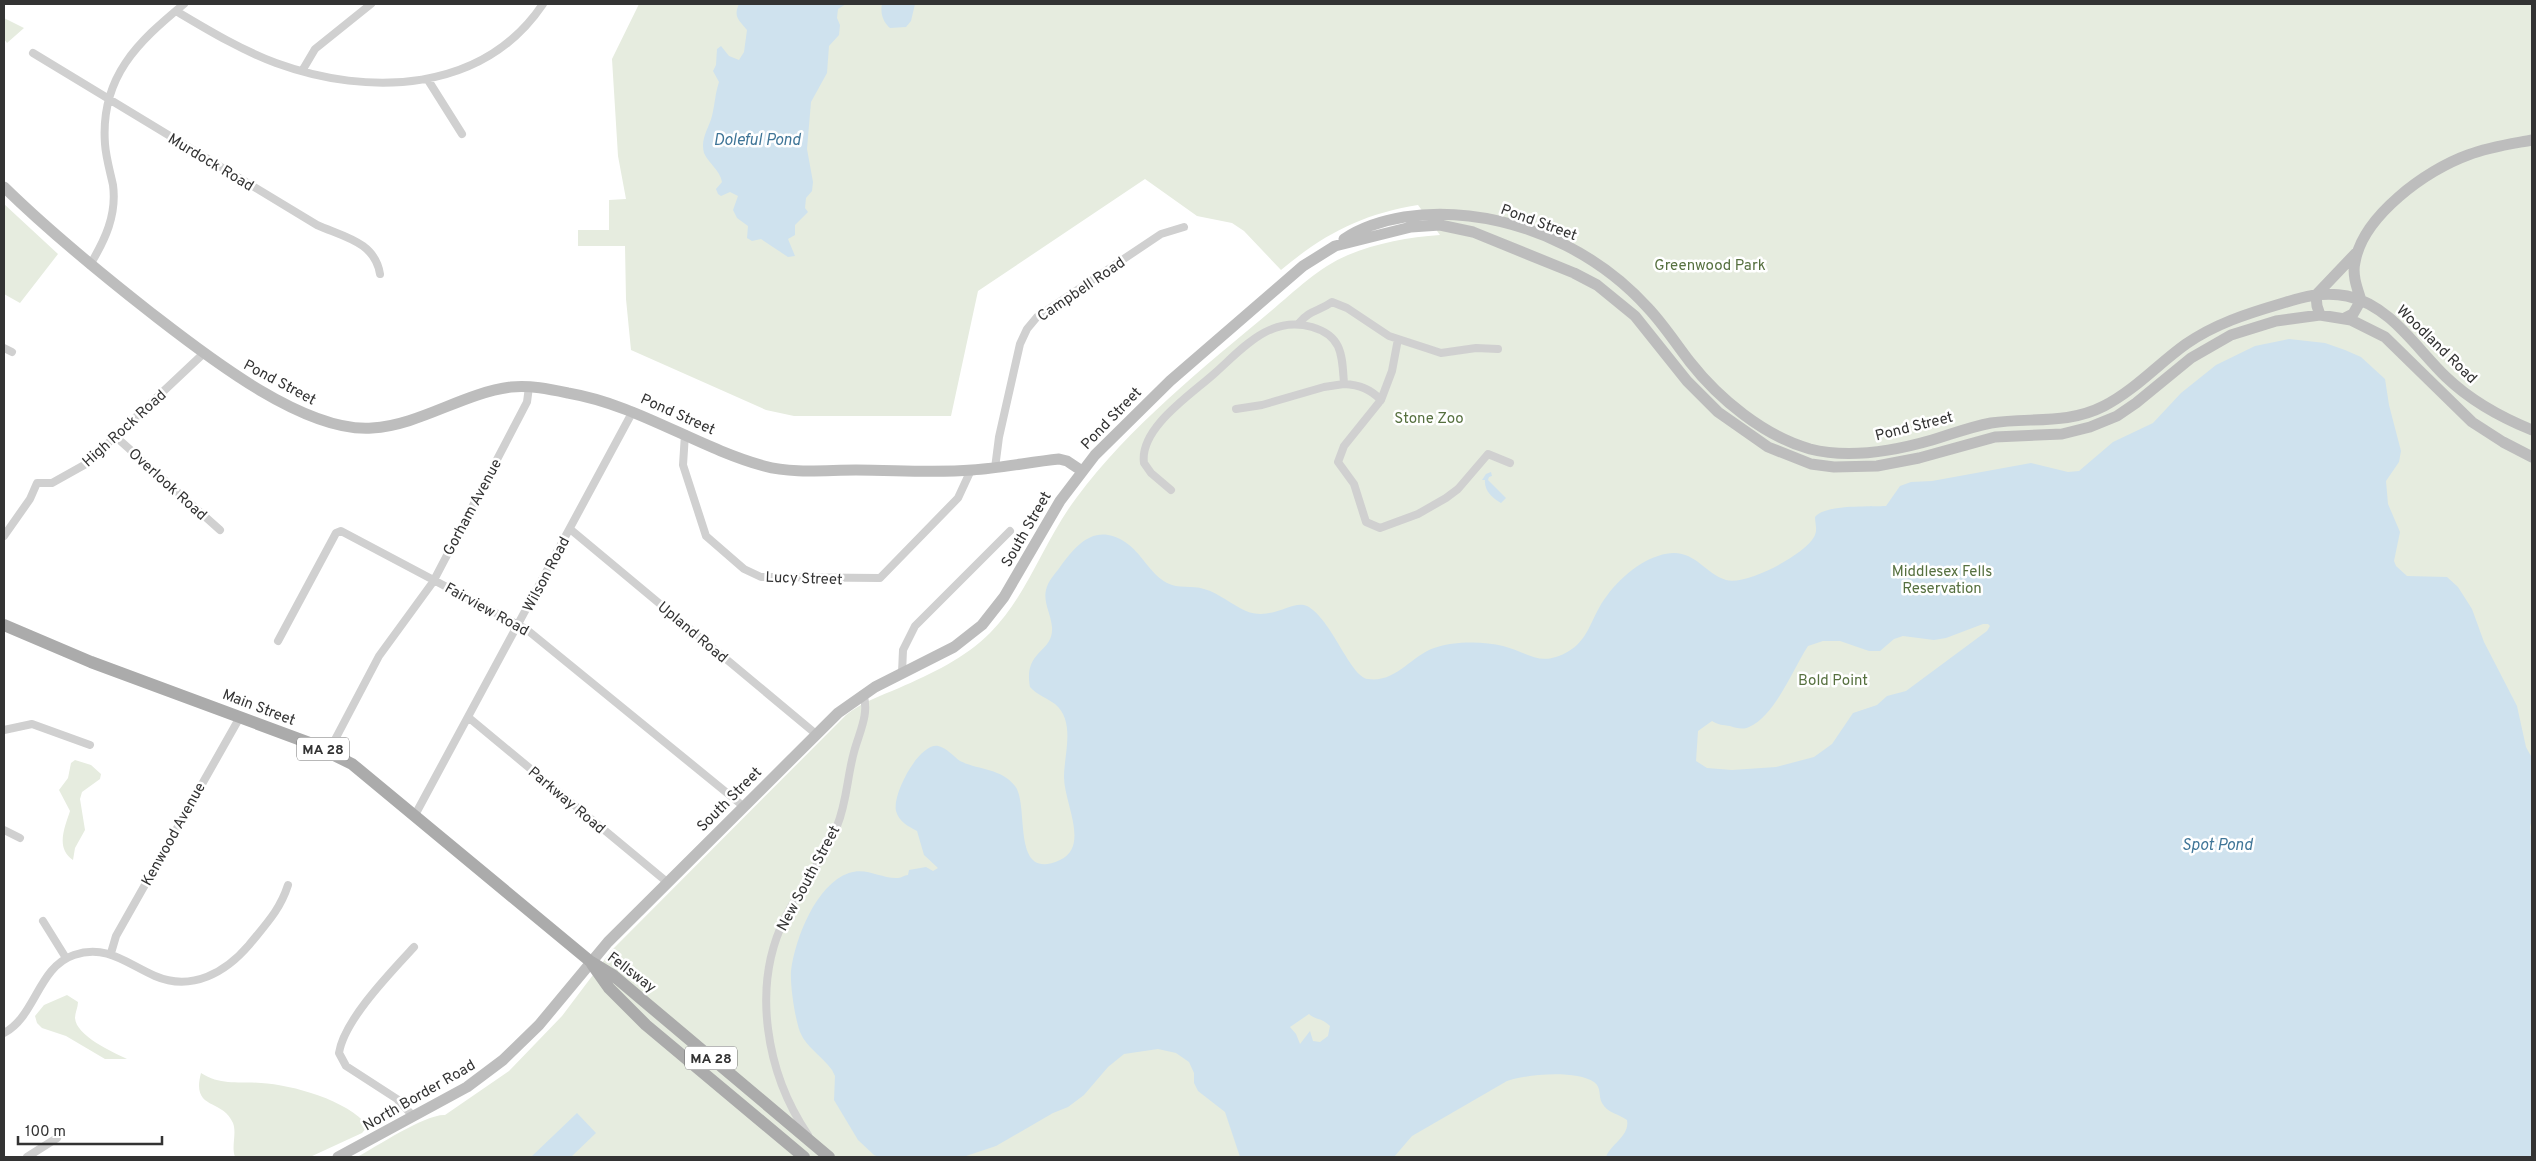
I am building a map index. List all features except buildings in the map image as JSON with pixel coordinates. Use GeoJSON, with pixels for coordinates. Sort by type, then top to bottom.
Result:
{"type":"FeatureCollection","features":[{"type":"Feature","properties":{"kind":"main road","name":"Pond Street"},"geometry":{"type":"LineString","coordinates":[[4,188],[90,265],[204,354],[297,410],[324,421],[350,428],[386,426],[487,392],[515,386],[590,397],[634,411],[747,460],[785,469],[971,470],[1059,459],[1067,461],[1082,471],[1102,448],[1170,381],[1303,266],[1348,236],[1371,225],[1405,218],[1448,214],[1493,220],[1558,241],[1603,267],[1637,296],[1696,370],[1732,405],[1774,433],[1797,444],[1822,452],[1882,451],[1913,445],[1989,424],[2056,420],[2087,413],[2130,390],[2183,346],[2211,329],[2243,315],[2316,295],[2340,273],[2358,249],[2366,233],[2380,217],[2417,183],[2434,172],[2475,153],[2532,140]]}},
{"type":"Feature","properties":{"kind":"main road","name":"Pond Street"},"geometry":{"type":"LineString","coordinates":[[1335,246],[1412,227],[1448,226],[1480,234],[1574,273],[1605,290],[1635,316],[1686,381],[1729,421],[1779,453],[1805,462],[1834,468],[1896,463],[1995,437],[2048,435],[2090,427],[2117,416],[2191,358],[2230,335],[2276,321],[2320,315],[2345,318]]}},
{"type":"Feature","properties":{"kind":"main road","name":"Pond Street"},"geometry":{"type":"LineString","coordinates":[[2358,249],[2354,270],[2361,300]]}},
{"type":"Feature","properties":{"kind":"main road","name":"Woodland Road"},"geometry":{"type":"LineString","coordinates":[[2316,295],[2338,294],[2361,300],[2388,317],[2447,378],[2466,394],[2494,413],[2532,430]]}},
{"type":"Feature","properties":{"kind":"main road"},"geometry":{"type":"LineString","coordinates":[[2316,295],[2320,315]]}},
{"type":"Feature","properties":{"kind":"main road"},"geometry":{"type":"LineString","coordinates":[[2345,318],[2353,314],[2361,300]]}},
{"type":"Feature","properties":{"kind":"main road","name":"Woodland Road"},"geometry":{"type":"LineString","coordinates":[[2345,318],[2366,326],[2385,337],[2466,417],[2495,438],[2532,457]]}},
{"type":"Feature","properties":{"kind":"main road","name":"South Street"},"geometry":{"type":"LineString","coordinates":[[590,962],[667,882],[840,710],[863,694],[954,647],[987,620],[1007,591],[1045,523],[1082,471]]}},
{"type":"Feature","properties":{"kind":"main road","name":"Main Street"},"geometry":{"type":"LineString","coordinates":[[4,625],[92,662],[328,751],[359,770],[415,815],[590,962]]}},
{"type":"Feature","properties":{"kind":"main road","name":"Fellsway"},"geometry":{"type":"LineString","coordinates":[[590,962],[614,976],[829,1157]]}},
{"type":"Feature","properties":{"kind":"main road","name":"Fellsway"},"geometry":{"type":"LineString","coordinates":[[590,962],[609,988],[652,1030],[804,1157]]}},
{"type":"Feature","properties":{"kind":"main road","name":"North Border Road"},"geometry":{"type":"LineString","coordinates":[[338,1157],[467,1087],[503,1060],[539,1025],[590,962]]}},
{"type":"Feature","properties":{"kind":"street"},"geometry":{"type":"LineString","coordinates":[[90,265],[107,234],[113,209],[113,186],[105,139],[109,99],[123,66],[134,50],[147,35],[184,4]]}},
{"type":"Feature","properties":{"kind":"street"},"geometry":{"type":"LineString","coordinates":[[302,71],[315,49],[371,4]]}},
{"type":"Feature","properties":{"kind":"street"},"geometry":{"type":"LineString","coordinates":[[176,11],[257,55],[302,71],[363,82],[404,82],[428,80],[467,67],[501,48],[525,26],[543,4]]}},
{"type":"Feature","properties":{"kind":"street","name":"Murdock Road"},"geometry":{"type":"LineString","coordinates":[[33,53],[318,225],[359,243],[375,258],[380,274]]}},
{"type":"Feature","properties":{"kind":"street"},"geometry":{"type":"LineString","coordinates":[[428,80],[462,134]]}},
{"type":"Feature","properties":{"kind":"street","name":"Campbell Road"},"geometry":{"type":"LineString","coordinates":[[995,468],[1020,344],[1030,325],[1037,317],[1161,234],[1184,227]]}},
{"type":"Feature","properties":{"kind":"street"},"geometry":{"type":"LineString","coordinates":[[1298,324],[1307,313],[1323,308],[1332,302],[1347,308],[1377,330],[1441,353],[1476,348],[1498,349]]}},
{"type":"Feature","properties":{"kind":"street"},"geometry":{"type":"LineString","coordinates":[[1171,490],[1148,470],[1144,460],[1148,442],[1162,419],[1263,332],[1284,325],[1298,324],[1326,332],[1335,340],[1342,360],[1344,384]]}},
{"type":"Feature","properties":{"kind":"street"},"geometry":{"type":"LineString","coordinates":[[1398,339],[1392,371],[1381,400],[1344,446],[1338,462],[1354,484],[1366,522],[1380,528],[1431,508],[1458,489],[1488,454],[1510,463]]}},
{"type":"Feature","properties":{"kind":"street"},"geometry":{"type":"LineString","coordinates":[[4,348],[12,352]]}},
{"type":"Feature","properties":{"kind":"street","name":"High Rock Road"},"geometry":{"type":"LineString","coordinates":[[4,536],[30,499],[37,484],[52,483],[73,472],[116,437],[204,354]]}},
{"type":"Feature","properties":{"kind":"street"},"geometry":{"type":"LineString","coordinates":[[1236,409],[1262,405],[1324,387],[1344,384],[1360,386],[1373,392],[1381,400]]}},
{"type":"Feature","properties":{"kind":"street","name":"Gorham Avenue"},"geometry":{"type":"LineString","coordinates":[[328,751],[379,656],[434,579],[527,402],[529,387]]}},
{"type":"Feature","properties":{"kind":"street","name":"Wilson Road"},"geometry":{"type":"LineString","coordinates":[[415,815],[634,411]]}},
{"type":"Feature","properties":{"kind":"street","name":"Lucy Street"},"geometry":{"type":"LineString","coordinates":[[685,434],[682,453],[683,465],[706,536],[744,569],[761,577],[880,578],[958,498],[971,470]]}},
{"type":"Feature","properties":{"kind":"street","name":"Overlook Road"},"geometry":{"type":"LineString","coordinates":[[116,437],[220,530]]}},
{"type":"Feature","properties":{"kind":"street","name":"Upland Road"},"geometry":{"type":"LineString","coordinates":[[570,529],[816,734]]}},
{"type":"Feature","properties":{"kind":"street","name":"Fairview Road"},"geometry":{"type":"LineString","coordinates":[[278,641],[338,531],[519,624],[743,806]]}},
{"type":"Feature","properties":{"kind":"street","name":"South Street"},"geometry":{"type":"LineString","coordinates":[[902,673],[903,650],[912,631],[1010,531]]}},
{"type":"Feature","properties":{"kind":"street","name":"New South Street"},"geometry":{"type":"LineString","coordinates":[[814,1145],[796,1116],[776,1060],[766,1014],[766,978],[772,952],[782,926],[826,849],[842,812],[852,758],[866,712],[863,694]]}},
{"type":"Feature","properties":{"kind":"street","name":"Kenwood Avenue"},"geometry":{"type":"LineString","coordinates":[[111,954],[116,936],[240,717]]}},
{"type":"Feature","properties":{"kind":"street","name":"Parkway Road"},"geometry":{"type":"LineString","coordinates":[[468,717],[667,882]]}},
{"type":"Feature","properties":{"kind":"street"},"geometry":{"type":"LineString","coordinates":[[4,730],[32,724],[90,745]]}},
{"type":"Feature","properties":{"kind":"street"},"geometry":{"type":"LineString","coordinates":[[4,830],[20,838]]}},
{"type":"Feature","properties":{"kind":"street"},"geometry":{"type":"LineString","coordinates":[[4,1033],[17,1024],[50,973],[66,958],[85,952],[111,954],[165,980],[184,982],[208,977],[225,969],[239,956],[280,908],[288,884]]}},
{"type":"Feature","properties":{"kind":"street"},"geometry":{"type":"LineString","coordinates":[[44,921],[66,958]]}},
{"type":"Feature","properties":{"kind":"street"},"geometry":{"type":"LineString","coordinates":[[413,1116],[397,1099],[346,1066],[339,1052],[342,1041],[365,1004],[414,948]]}},
{"type":"Feature","properties":{"kind":"street"},"geometry":{"type":"LineString","coordinates":[[27,1157],[57,1138]]}},
{"type":"Feature","properties":{"kind":"green space","name":"Middlesex Fells Reservation"},"geometry":{"type":"Polygon","coordinates":[[[639,4],[2532,4],[2532,1157],[357,1157],[413,1125],[436,1116],[445,1115],[509,1071],[562,1016],[611,951],[846,715],[865,703],[947,665],[970,650],[990,633],[1015,602],[1065,514],[1097,471],[1143,422],[1220,354],[1308,280],[1337,260],[1382,244],[1417,237],[1440,235],[1418,205],[1398,209],[1345,227],[1313,246],[1281,270],[1244,231],[1232,223],[1197,216],[1145,179],[978,291],[951,416],[794,416],[766,410],[631,350],[626,299],[625,246],[578,246],[578,230],[609,230],[609,200],[626,199],[618,156],[612,59],[639,4]]]}},
{"type":"Feature","properties":{"kind":"green space"},"geometry":{"type":"Polygon","coordinates":[[[4,18],[24,28],[7,43],[4,39],[4,18]]]}},
{"type":"Feature","properties":{"kind":"green space"},"geometry":{"type":"Polygon","coordinates":[[[4,204],[58,254],[20,303],[4,294],[4,204]]]}},
{"type":"Feature","properties":{"kind":"green space"},"geometry":{"type":"Polygon","coordinates":[[[75,760],[91,765],[101,774],[100,779],[82,792],[80,799],[85,830],[75,848],[73,860],[64,850],[64,830],[70,811],[59,790],[68,778],[71,763],[75,760]]]}},
{"type":"Feature","properties":{"kind":"green space"},"geometry":{"type":"Polygon","coordinates":[[[67,995],[78,1002],[75,1018],[77,1025],[82,1031],[96,1043],[127,1059],[105,1059],[66,1036],[42,1028],[37,1023],[35,1016],[44,1005],[67,995]]]}},
{"type":"Feature","properties":{"kind":"green space"},"geometry":{"type":"Polygon","coordinates":[[[201,1073],[216,1080],[274,1084],[319,1096],[347,1109],[368,1126],[362,1133],[310,1157],[235,1157],[233,1123],[228,1115],[209,1103],[200,1093],[201,1073]]]}},
{"type":"Feature","properties":{"kind":"water","name":"Doleful Pond"},"geometry":{"type":"Polygon","coordinates":[[[739,4],[846,4],[838,9],[839,35],[829,46],[827,73],[811,102],[807,149],[813,182],[812,191],[806,198],[805,208],[808,212],[795,225],[795,235],[788,239],[795,256],[788,257],[761,239],[752,241],[747,238],[748,226],[737,218],[733,210],[738,196],[730,192],[721,196],[718,194],[716,189],[722,182],[721,178],[704,153],[704,138],[712,116],[719,82],[713,71],[716,65],[717,49],[721,46],[729,56],[739,60],[744,52],[747,30],[739,21],[737,15],[739,4]]]}},
{"type":"Feature","properties":{"kind":"water"},"geometry":{"type":"Polygon","coordinates":[[[882,4],[915,4],[911,21],[906,27],[890,28],[881,11],[882,4]]]}},
{"type":"Feature","properties":{"kind":"water","name":"Spot Pond"},"geometry":{"type":"Polygon","coordinates":[[[2289,339],[2325,343],[2361,357],[2385,379],[2389,405],[2401,451],[2399,462],[2386,481],[2388,504],[2400,532],[2394,561],[2396,566],[2407,576],[2447,577],[2458,587],[2472,609],[2484,642],[2517,706],[2526,747],[2532,758],[2532,819],[2530,827],[2532,847],[2532,1157],[1606,1157],[1626,1131],[1627,1120],[1604,1106],[1599,1089],[1594,1082],[1576,1076],[1551,1074],[1507,1081],[1412,1136],[1394,1157],[1240,1157],[1225,1112],[1198,1091],[1194,1083],[1194,1073],[1189,1062],[1176,1053],[1158,1049],[1124,1054],[1108,1067],[1084,1095],[1068,1107],[1053,1113],[996,1146],[963,1157],[879,1157],[874,1155],[858,1140],[834,1100],[835,1076],[828,1065],[806,1042],[798,1026],[791,985],[793,958],[809,914],[817,900],[837,879],[849,873],[862,871],[899,878],[908,875],[909,870],[926,867],[933,871],[938,868],[924,855],[917,831],[902,821],[896,811],[898,793],[908,771],[923,752],[931,747],[938,746],[947,750],[960,761],[996,773],[1009,780],[1015,786],[1019,796],[1024,839],[1028,852],[1034,861],[1044,864],[1060,860],[1069,853],[1073,845],[1073,823],[1064,777],[1067,739],[1065,720],[1055,704],[1030,687],[1029,675],[1034,659],[1051,636],[1052,627],[1045,595],[1047,587],[1066,559],[1080,544],[1088,539],[1096,535],[1114,537],[1131,547],[1155,574],[1167,583],[1210,591],[1236,606],[1255,614],[1273,612],[1295,605],[1307,606],[1325,623],[1354,669],[1361,676],[1368,679],[1387,677],[1434,648],[1459,643],[1495,644],[1535,658],[1550,658],[1569,651],[1580,642],[1610,592],[1624,576],[1649,559],[1670,553],[1688,556],[1717,576],[1735,581],[1774,568],[1799,552],[1814,537],[1816,532],[1815,517],[1820,513],[1838,508],[1886,506],[1900,486],[1911,482],[1932,481],[2031,463],[2068,472],[2079,471],[2113,442],[2153,423],[2181,393],[2216,365],[2255,346],[2289,339]],[[1983,624],[1946,638],[1934,640],[1903,636],[1894,639],[1880,651],[1869,651],[1840,641],[1823,641],[1808,646],[1775,703],[1758,721],[1742,729],[1721,725],[1712,721],[1698,731],[1696,761],[1707,768],[1732,770],[1776,767],[1814,757],[1832,744],[1853,713],[1877,705],[1887,696],[1906,691],[1987,631],[1990,626],[1983,624]],[[1309,1014],[1290,1027],[1296,1034],[1300,1044],[1310,1031],[1313,1041],[1320,1042],[1328,1036],[1330,1026],[1309,1014]]]}},
{"type":"Feature","properties":{"kind":"water"},"geometry":{"type":"Polygon","coordinates":[[[1491,472],[1492,476],[1488,480],[1506,498],[1501,503],[1490,494],[1486,488],[1485,480],[1482,480],[1486,474],[1491,472]]]}},
{"type":"Feature","properties":{"kind":"water"},"geometry":{"type":"Polygon","coordinates":[[[577,1113],[596,1133],[571,1157],[531,1157],[577,1113]]]}},
{"type":"Feature","properties":{"kind":"park label","name":"Greenwood Park"},"geometry":{"type":"Point","coordinates":[1710,265]}},
{"type":"Feature","properties":{"kind":"park label","name":"Stone Zoo"},"geometry":{"type":"Point","coordinates":[1429,418]}},
{"type":"Feature","properties":{"kind":"park label","name":"Bold Point"},"geometry":{"type":"Point","coordinates":[1833,680]}}]}
